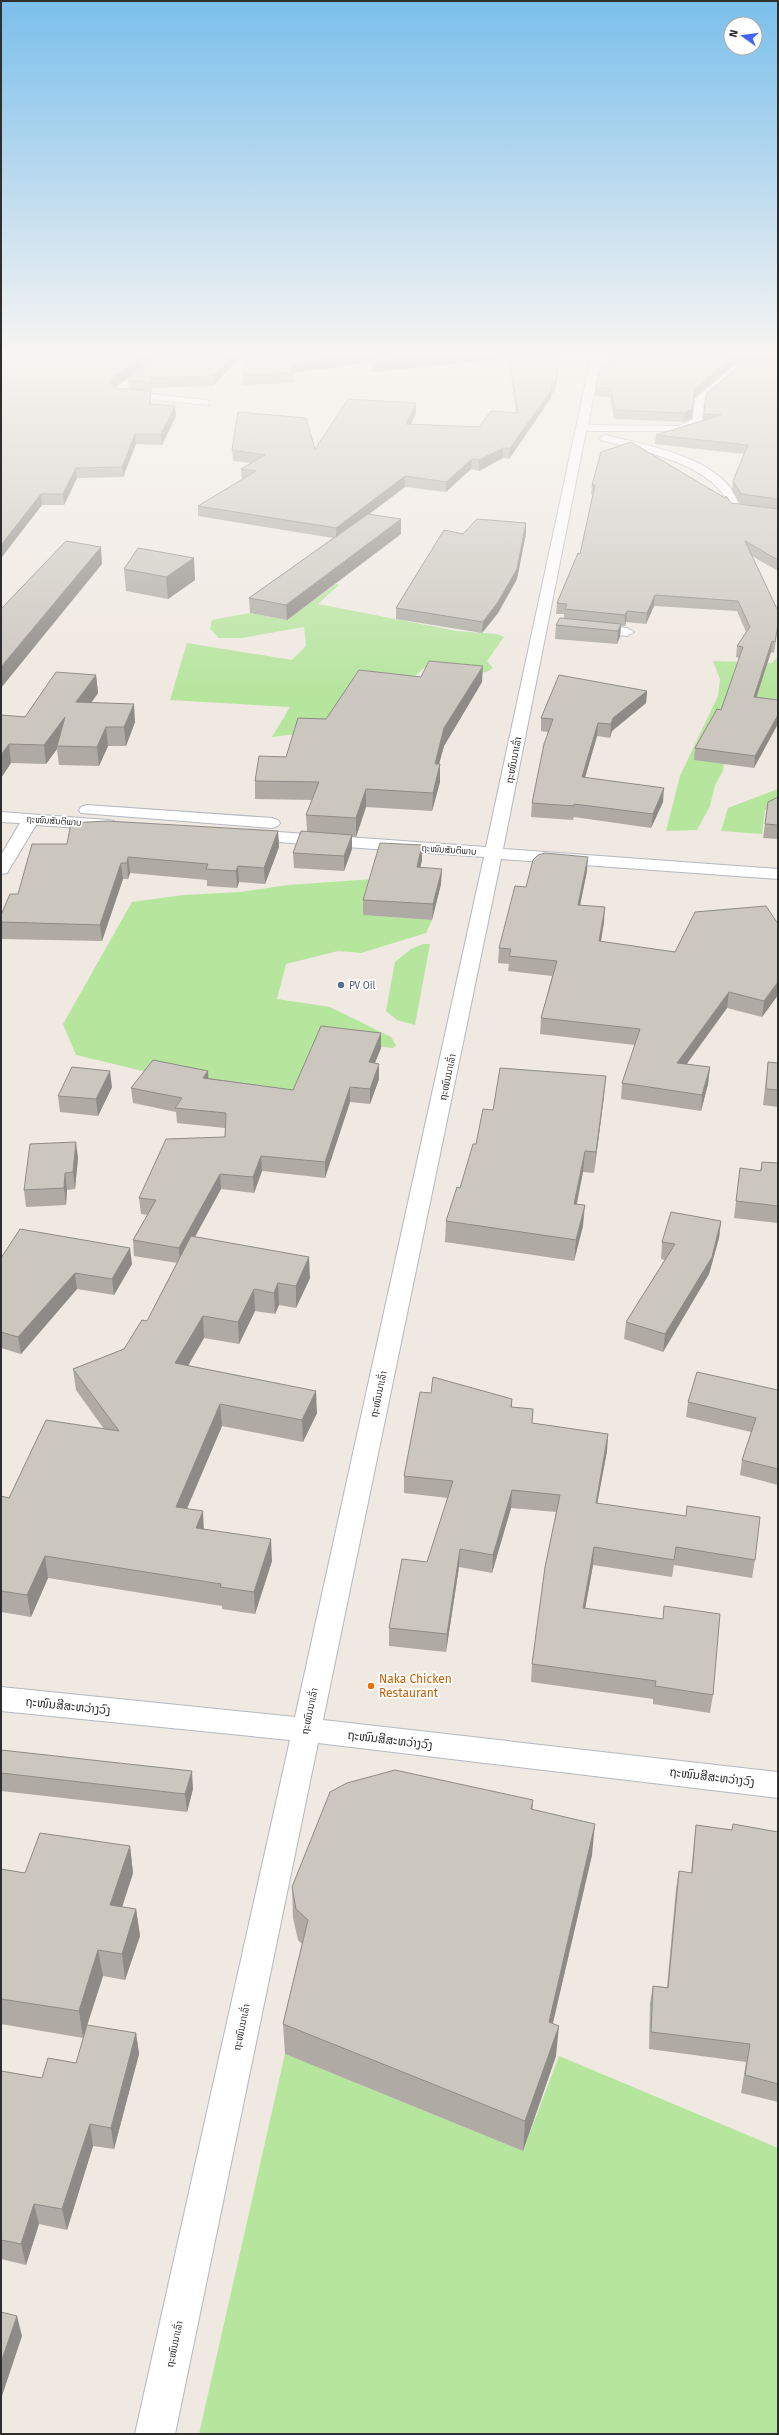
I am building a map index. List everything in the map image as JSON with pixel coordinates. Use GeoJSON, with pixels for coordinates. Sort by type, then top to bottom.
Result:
{"type":"FeatureCollection","features":[{"type":"Feature","properties":{"kind":"street","name":"ຖະໜົນນາເລົ່າ"},"geometry":{"type":"LineString","coordinates":[[155,2434],[305,1730],[496,847],[548,624],[576,467]]}},
{"type":"Feature","properties":{"kind":"street"},"geometry":{"type":"LineString","coordinates":[[693,467],[717,480],[730,494],[734,508],[778,514]]}},
{"type":"Feature","properties":{"kind":"street"},"geometry":{"type":"LineString","coordinates":[[580,627],[627,632]]}},
{"type":"Feature","properties":{"kind":"street","name":"ຖະໜົນສັນຕິພາບ"},"geometry":{"type":"LineString","coordinates":[[1,804],[496,847],[778,874]]}},
{"type":"Feature","properties":{"kind":"street","name":"ຖະໜົນສັນຕິພາບ"},"geometry":{"type":"LineString","coordinates":[[1,817],[496,847],[778,859]]}},
{"type":"Feature","properties":{"kind":"street"},"geometry":{"type":"LineString","coordinates":[[1,869],[31,819]]}},
{"type":"Feature","properties":{"kind":"street","name":"ຖະໜົນສີສະຫວ່າງວົງ"},"geometry":{"type":"LineString","coordinates":[[1,1699],[305,1730],[778,1785]]}},
{"type":"Feature","properties":{"kind":"green space"},"geometry":{"type":"Polygon","coordinates":[[[336,584],[339,585],[318,604],[457,631],[497,634],[504,637],[487,661],[493,668],[487,672],[479,673],[424,668],[398,691],[337,729],[272,737],[290,707],[170,700],[187,643],[292,660],[306,646],[304,627],[241,638],[219,638],[210,629],[212,620],[250,613],[287,620],[336,584]]]}},
{"type":"Feature","properties":{"kind":"green space"},"geometry":{"type":"Polygon","coordinates":[[[778,656],[778,712],[724,764],[723,771],[715,785],[710,806],[697,830],[666,831],[680,776],[718,696],[720,679],[713,661],[772,663],[778,656]]]}},
{"type":"Feature","properties":{"kind":"green space"},"geometry":{"type":"Polygon","coordinates":[[[778,789],[778,805],[765,810],[762,834],[721,831],[728,808],[778,789]]]}},
{"type":"Feature","properties":{"kind":"green space"},"geometry":{"type":"Polygon","coordinates":[[[374,879],[364,915],[432,920],[426,933],[361,953],[338,951],[286,964],[277,999],[330,1007],[391,1037],[396,1045],[393,1048],[321,1041],[299,1096],[209,1087],[76,1055],[63,1024],[132,902],[184,895],[240,892],[288,885],[374,879]]]}},
{"type":"Feature","properties":{"kind":"green space"},"geometry":{"type":"Polygon","coordinates":[[[423,944],[430,944],[415,1025],[397,1020],[386,1011],[395,962],[411,949],[423,944]]]}},
{"type":"Feature","properties":{"kind":"green space"},"geometry":{"type":"Polygon","coordinates":[[[285,2054],[523,2151],[559,2056],[778,2148],[778,2434],[199,2434],[285,2054]]]}},
{"type":"Feature","properties":{"kind":"building"},"geometry":{"type":"Polygon","coordinates":[[[1,467],[122,467],[76,468],[63,494],[41,494],[1,545],[1,467]]]}},
{"type":"Feature","properties":{"kind":"building"},"geometry":{"type":"Polygon","coordinates":[[[245,467],[463,467],[446,482],[405,476],[336,528],[198,506],[256,471],[241,469],[245,467]]]}},
{"type":"Feature","properties":{"kind":"building"},"geometry":{"type":"Polygon","coordinates":[[[597,467],[672,467],[725,498],[726,496],[731,503],[778,509],[778,560],[745,541],[778,611],[778,624],[775,642],[772,641],[754,697],[778,700],[778,715],[755,756],[695,748],[717,709],[721,710],[743,647],[737,646],[750,627],[738,601],[655,595],[647,613],[627,611],[625,615],[565,609],[567,604],[557,603],[578,553],[580,554],[595,485],[592,485],[597,467]]]}},
{"type":"Feature","properties":{"kind":"building"},"geometry":{"type":"Polygon","coordinates":[[[739,467],[778,467],[778,499],[741,494],[733,481],[739,467]]]}},
{"type":"Feature","properties":{"kind":"building"},"geometry":{"type":"Polygon","coordinates":[[[368,514],[401,519],[286,605],[249,598],[368,514]]]}},
{"type":"Feature","properties":{"kind":"building"},"geometry":{"type":"Polygon","coordinates":[[[477,519],[526,523],[517,569],[498,602],[483,622],[396,608],[444,530],[463,534],[477,519]]]}},
{"type":"Feature","properties":{"kind":"building"},"geometry":{"type":"Polygon","coordinates":[[[66,541],[101,547],[1,667],[1,609],[66,541]]]}},
{"type":"Feature","properties":{"kind":"building"},"geometry":{"type":"Polygon","coordinates":[[[138,548],[194,558],[166,577],[124,569],[138,548]]]}},
{"type":"Feature","properties":{"kind":"building"},"geometry":{"type":"Polygon","coordinates":[[[560,618],[621,624],[618,631],[556,625],[560,618]]]}},
{"type":"Feature","properties":{"kind":"building"},"geometry":{"type":"Polygon","coordinates":[[[429,661],[483,666],[444,728],[435,764],[440,764],[433,793],[366,789],[356,818],[306,815],[319,782],[255,781],[259,756],[286,757],[298,718],[326,719],[359,670],[421,677],[429,661]]]}},
{"type":"Feature","properties":{"kind":"building"},"geometry":{"type":"Polygon","coordinates":[[[56,672],[96,675],[76,702],[134,704],[124,727],[106,727],[97,747],[57,746],[65,717],[44,745],[9,744],[1,755],[1,715],[25,717],[56,672]]]}},
{"type":"Feature","properties":{"kind":"building"},"geometry":{"type":"Polygon","coordinates":[[[559,675],[647,691],[613,718],[611,724],[598,723],[582,777],[664,788],[653,814],[574,804],[574,806],[532,803],[544,744],[553,719],[541,718],[559,675]]]}},
{"type":"Feature","properties":{"kind":"building"},"geometry":{"type":"Polygon","coordinates":[[[778,797],[778,825],[765,824],[768,802],[778,797]]]}},
{"type":"Feature","properties":{"kind":"building"},"geometry":{"type":"Polygon","coordinates":[[[107,821],[278,831],[264,868],[238,866],[236,871],[206,869],[208,864],[128,857],[127,863],[121,863],[100,925],[1,922],[1,915],[10,894],[18,894],[32,844],[67,844],[71,823],[107,821]]]}},
{"type":"Feature","properties":{"kind":"building"},"geometry":{"type":"Polygon","coordinates":[[[301,831],[352,835],[344,856],[293,853],[301,831]]]}},
{"type":"Feature","properties":{"kind":"building"},"geometry":{"type":"Polygon","coordinates":[[[380,843],[422,845],[417,867],[442,869],[433,904],[363,900],[380,843]]]}},
{"type":"Feature","properties":{"kind":"building"},"geometry":{"type":"Polygon","coordinates":[[[545,853],[588,857],[578,905],[605,907],[599,941],[675,952],[695,912],[766,906],[778,924],[778,982],[764,1001],[729,992],[677,1063],[710,1067],[702,1095],[622,1083],[640,1029],[541,1018],[557,961],[509,956],[511,949],[499,948],[515,886],[526,887],[533,860],[538,855],[545,853]]]}},
{"type":"Feature","properties":{"kind":"building"},"geometry":{"type":"Polygon","coordinates":[[[321,1026],[381,1033],[369,1062],[379,1064],[370,1089],[350,1087],[325,1162],[261,1156],[253,1177],[220,1174],[179,1248],[133,1240],[156,1200],[139,1198],[166,1139],[225,1137],[226,1113],[175,1108],[182,1098],[131,1088],[153,1060],[208,1071],[203,1078],[293,1090],[321,1026]]]}},
{"type":"Feature","properties":{"kind":"building"},"geometry":{"type":"Polygon","coordinates":[[[768,1062],[778,1063],[778,1090],[766,1089],[768,1062]]]}},
{"type":"Feature","properties":{"kind":"building"},"geometry":{"type":"Polygon","coordinates":[[[72,1067],[110,1071],[96,1099],[58,1096],[72,1067]]]}},
{"type":"Feature","properties":{"kind":"building"},"geometry":{"type":"Polygon","coordinates":[[[500,1068],[606,1076],[596,1152],[585,1151],[574,1204],[585,1205],[576,1240],[446,1221],[457,1187],[460,1188],[473,1144],[476,1144],[483,1109],[493,1110],[500,1068]]]}},
{"type":"Feature","properties":{"kind":"building"},"geometry":{"type":"Polygon","coordinates":[[[76,1142],[73,1172],[65,1173],[64,1188],[24,1190],[30,1144],[76,1142]]]}},
{"type":"Feature","properties":{"kind":"building"},"geometry":{"type":"Polygon","coordinates":[[[762,1162],[778,1163],[778,1206],[736,1201],[740,1168],[761,1171],[762,1162]]]}},
{"type":"Feature","properties":{"kind":"building"},"geometry":{"type":"Polygon","coordinates":[[[671,1212],[721,1221],[712,1257],[665,1334],[626,1322],[675,1244],[662,1242],[671,1212]]]}},
{"type":"Feature","properties":{"kind":"building"},"geometry":{"type":"Polygon","coordinates":[[[20,1229],[130,1248],[112,1279],[75,1273],[18,1337],[1,1332],[1,1258],[20,1229]]]}},
{"type":"Feature","properties":{"kind":"building"},"geometry":{"type":"Polygon","coordinates":[[[191,1236],[309,1257],[296,1286],[278,1283],[274,1293],[254,1289],[238,1322],[203,1316],[175,1363],[316,1391],[302,1420],[220,1404],[176,1507],[203,1511],[196,1528],[271,1539],[254,1592],[220,1587],[221,1584],[45,1556],[27,1595],[1,1591],[1,1496],[9,1498],[46,1420],[119,1431],[73,1369],[124,1349],[142,1320],[147,1321],[191,1236]]]}},
{"type":"Feature","properties":{"kind":"building"},"geometry":{"type":"Polygon","coordinates":[[[697,1372],[778,1390],[778,1469],[742,1460],[756,1418],[688,1402],[697,1372]]]}},
{"type":"Feature","properties":{"kind":"building"},"geometry":{"type":"Polygon","coordinates":[[[433,1377],[512,1399],[511,1407],[533,1409],[532,1423],[608,1434],[596,1503],[686,1516],[687,1506],[760,1517],[755,1560],[676,1547],[674,1560],[594,1547],[583,1608],[663,1619],[664,1606],[720,1614],[713,1695],[655,1686],[656,1681],[532,1664],[545,1567],[560,1495],[512,1490],[493,1555],[460,1549],[447,1634],[389,1628],[402,1559],[427,1562],[453,1481],[404,1476],[420,1392],[431,1393],[433,1377]]]}},
{"type":"Feature","properties":{"kind":"building"},"geometry":{"type":"Polygon","coordinates":[[[1,1750],[192,1771],[185,1794],[1,1773],[1,1750]]]}},
{"type":"Feature","properties":{"kind":"building"},"geometry":{"type":"Polygon","coordinates":[[[395,1770],[533,1800],[531,1809],[595,1824],[549,2022],[559,2026],[525,2121],[283,2024],[308,1920],[296,1909],[292,1887],[330,1792],[347,1783],[395,1770]]]}},
{"type":"Feature","properties":{"kind":"building"},"geometry":{"type":"Polygon","coordinates":[[[733,1824],[778,1832],[778,2084],[745,2075],[750,2044],[651,2032],[653,1986],[668,1988],[679,1871],[692,1873],[696,1825],[732,1830],[733,1824]]]}},
{"type":"Feature","properties":{"kind":"building"},"geometry":{"type":"Polygon","coordinates":[[[40,1833],[130,1846],[110,1905],[136,1909],[122,1954],[98,1950],[79,2011],[1,1999],[1,1869],[25,1873],[40,1833]]]}},
{"type":"Feature","properties":{"kind":"building"},"geometry":{"type":"Polygon","coordinates":[[[87,2025],[136,2033],[111,2128],[90,2124],[62,2209],[34,2204],[21,2244],[1,2240],[1,2071],[42,2078],[48,2058],[76,2063],[87,2025]]]}},
{"type":"Feature","properties":{"kind":"building"},"geometry":{"type":"Polygon","coordinates":[[[1,2312],[17,2316],[1,2362],[1,2312]]]}},
{"type":"Feature","properties":{"kind":"place","name":"PV Oil"},"geometry":{"type":"Point","coordinates":[341,985]}},
{"type":"Feature","properties":{"kind":"place","name":"Naka Chicken Restaurant"},"geometry":{"type":"Point","coordinates":[371,1686]}}]}
